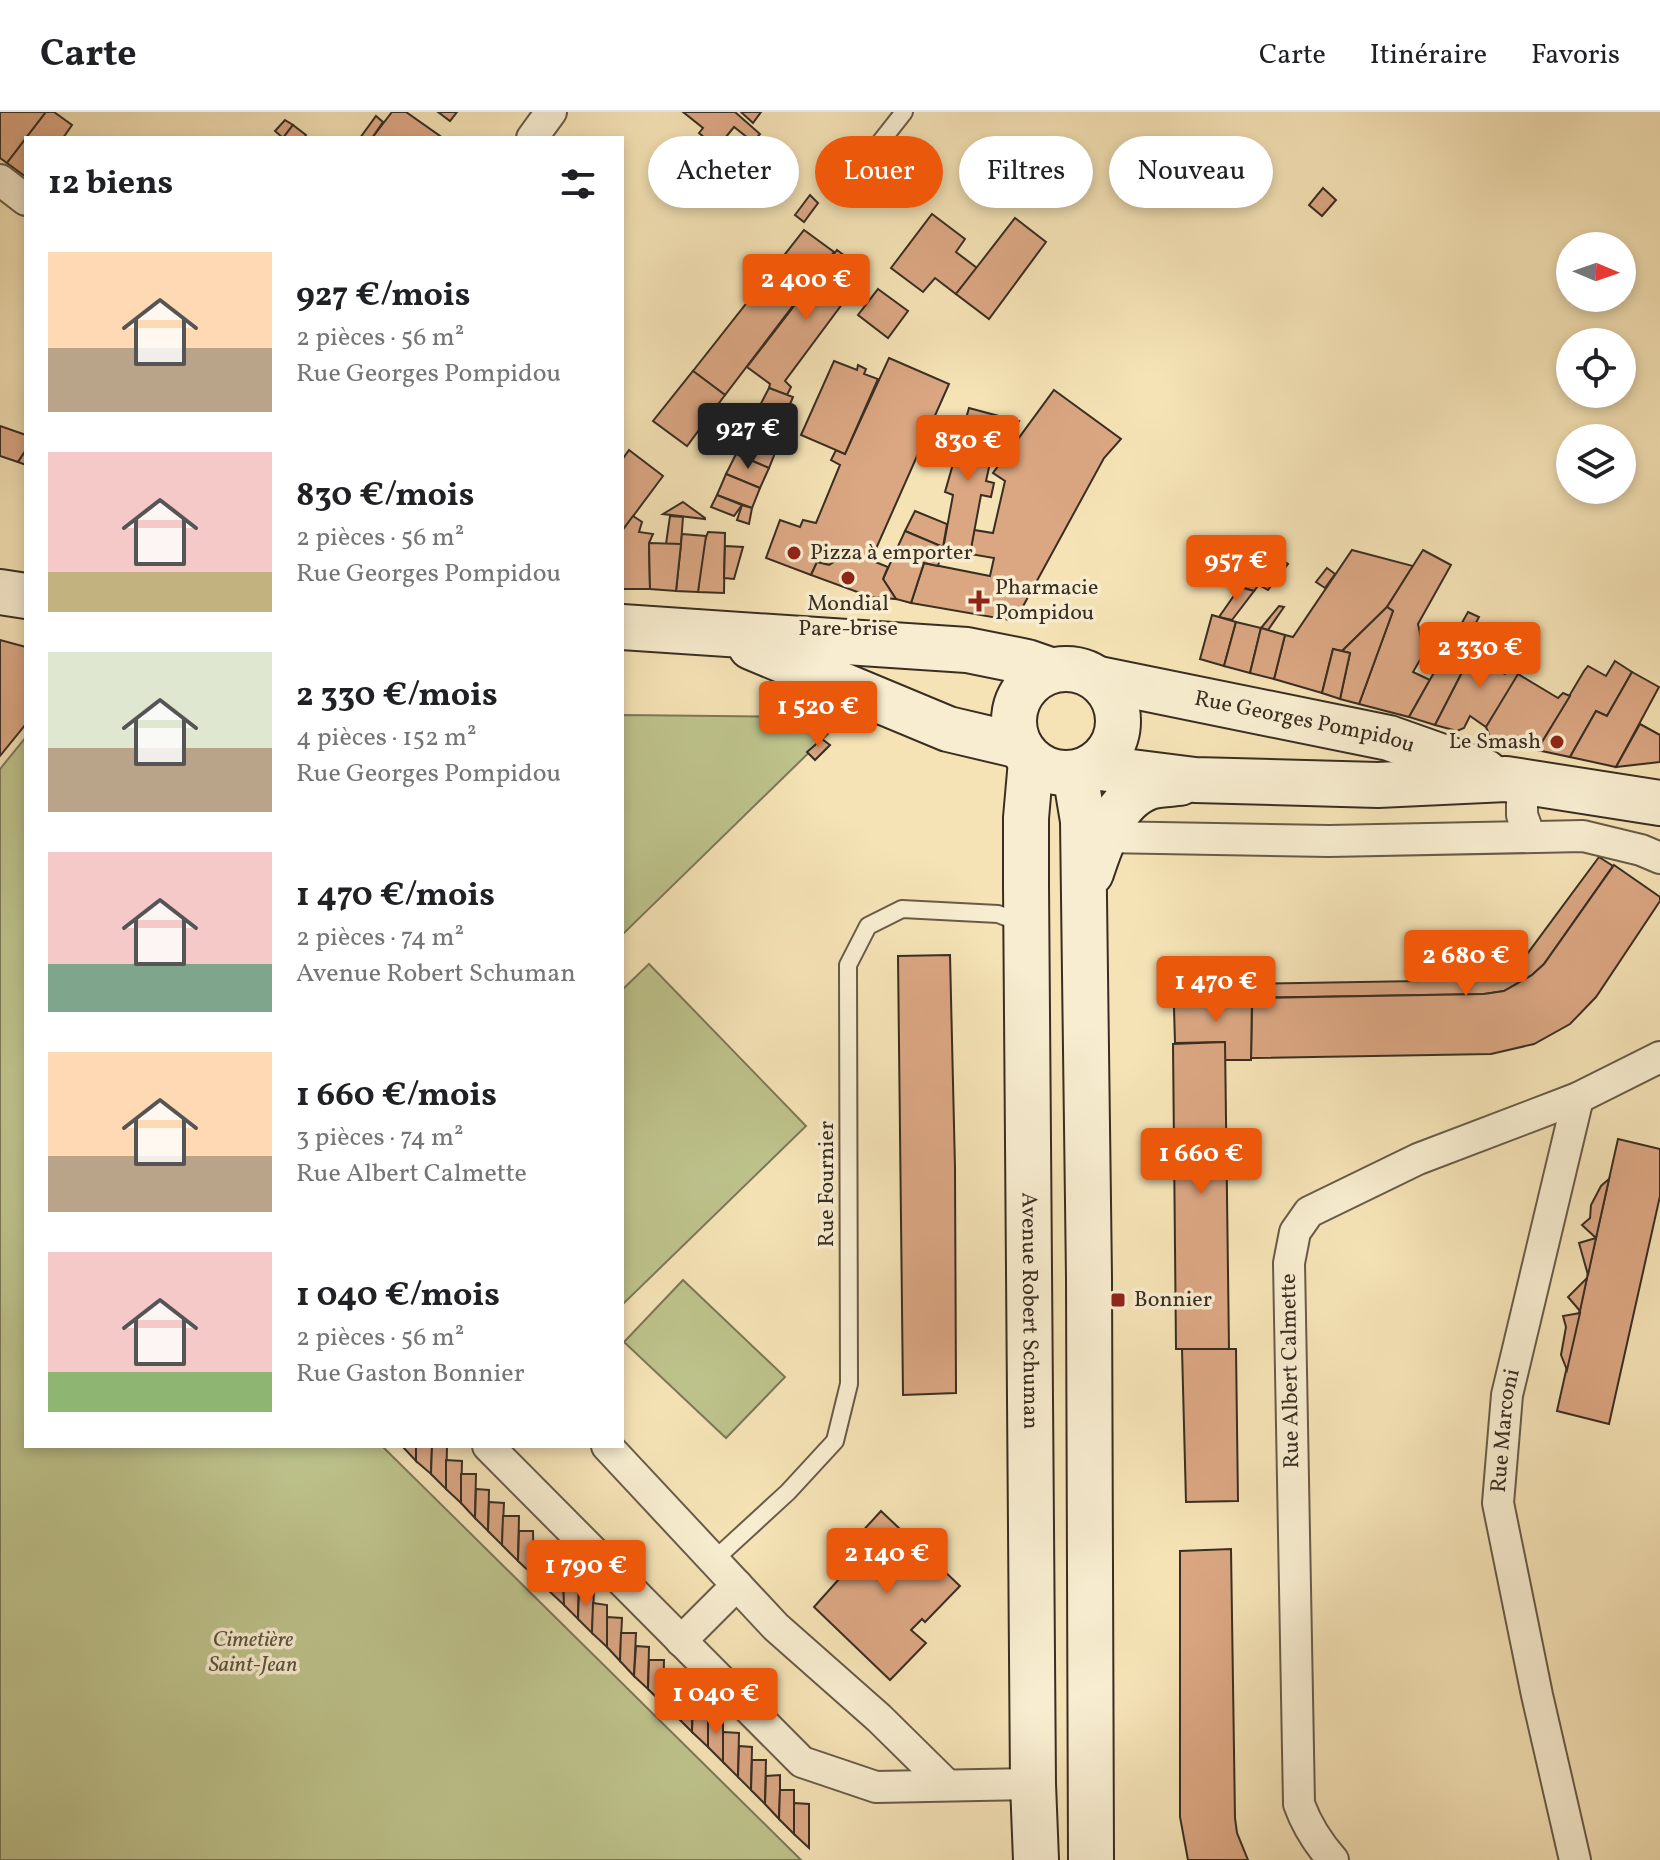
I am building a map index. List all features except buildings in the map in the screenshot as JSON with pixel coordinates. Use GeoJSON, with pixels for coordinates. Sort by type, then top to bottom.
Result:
{"type":"FeatureCollection","features":[{"type":"Feature","properties":{"kind":"main road"},"geometry":{"type":"LineString","coordinates":[[0,592],[24,596]]}},
{"type":"Feature","properties":{"kind":"main road"},"geometry":{"type":"LineString","coordinates":[[624,627],[967,650],[1050,670]]}},
{"type":"Feature","properties":{"kind":"main road"},"geometry":{"type":"LineString","coordinates":[[720,634],[948,729],[1025,753],[1044,769],[1059,773],[1084,770],[1113,746],[1119,718],[1109,690],[1099,679],[1084,671],[1067,668],[1050,670],[1037,677],[1017,701],[1014,716],[1015,731],[1025,753]]}},
{"type":"Feature","properties":{"kind":"main road","name":"Rue Georges Pompidou"},"geometry":{"type":"LineString","coordinates":[[1099,679],[1389,738],[1514,780],[1660,803]]}},
{"type":"Feature","properties":{"kind":"main road","name":"Avenue Robert Schuman"},"geometry":{"type":"LineString","coordinates":[[1025,753],[1036,1860]]}},
{"type":"Feature","properties":{"kind":"main road"},"geometry":{"type":"LineString","coordinates":[[1084,770],[1091,1860]]}},
{"type":"Feature","properties":{"kind":"main road","name":"Rue Georges Pompidou"},"geometry":{"type":"LineString","coordinates":[[1084,770],[1195,780],[1378,785],[1514,780]]}},
{"type":"Feature","properties":{"kind":"main road"},"geometry":{"type":"LineString","coordinates":[[1084,895],[1103,837],[1128,800],[1148,787],[1195,780]]}},
{"type":"Feature","properties":{"kind":"street"},"geometry":{"type":"LineString","coordinates":[[533,136],[551,112]]}},
{"type":"Feature","properties":{"kind":"street"},"geometry":{"type":"LineString","coordinates":[[0,180],[24,198]]}},
{"type":"Feature","properties":{"kind":"street"},"geometry":{"type":"LineString","coordinates":[[1514,780],[1530,837]]}},
{"type":"Feature","properties":{"kind":"street"},"geometry":{"type":"LineString","coordinates":[[1583,836],[1591,792]]}},
{"type":"Feature","properties":{"kind":"street"},"geometry":{"type":"LineString","coordinates":[[1103,837],[1329,841],[1583,836],[1641,850],[1660,858]]}},
{"type":"Feature","properties":{"kind":"street","name":"Rue Albert Calmette"},"geometry":{"type":"LineString","coordinates":[[1333,1860],[1317,1841],[1299,1804],[1289,1263],[1295,1232],[1309,1212],[1404,1166],[1578,1098],[1660,1057]]}},
{"type":"Feature","properties":{"kind":"street","name":"Rue Marconi"},"geometry":{"type":"LineString","coordinates":[[1575,1860],[1498,1503],[1507,1395],[1578,1098]]}},
{"type":"Feature","properties":{"kind":"street"},"geometry":{"type":"LineString","coordinates":[[490,1448],[802,1762],[876,1787],[1033,1784]]}},
{"type":"Feature","properties":{"kind":"street"},"geometry":{"type":"LineString","coordinates":[[609,1448],[776,1627],[879,1718],[946,1784]]}},
{"type":"Feature","properties":{"kind":"street"},"geometry":{"type":"LineString","coordinates":[[681,1641],[737,1585]]}},
{"type":"Feature","properties":{"kind":"lane"},"geometry":{"type":"LineString","coordinates":[[885,136],[904,112]]}},
{"type":"Feature","properties":{"kind":"lane","name":"Rue Fournier"},"geometry":{"type":"LineString","coordinates":[[714,1560],[788,1492],[835,1441],[849,1384],[848,965],[868,926],[902,909],[998,914],[1027,925]]}},
{"type":"Feature","properties":{"kind":"green space"},"geometry":{"type":"Polygon","coordinates":[[[624,715],[806,717],[828,734],[624,933],[624,715]]]}},
{"type":"Feature","properties":{"kind":"green space","name":"Cimetière Saint-Jean"},"geometry":{"type":"Polygon","coordinates":[[[24,739],[24,1448],[384,1448],[801,1860],[0,1860],[0,769],[24,739]]]}},
{"type":"Feature","properties":{"kind":"green space"},"geometry":{"type":"Polygon","coordinates":[[[649,964],[806,1126],[624,1303],[624,988],[649,964]]]}},
{"type":"Feature","properties":{"kind":"green space"},"geometry":{"type":"Polygon","coordinates":[[[683,1280],[785,1377],[726,1438],[624,1342],[683,1280]]]}},
{"type":"Feature","properties":{"kind":"place","name":"Pizza à emporter"},"geometry":{"type":"Point","coordinates":[794,553]}},
{"type":"Feature","properties":{"kind":"place","name":"Mondial Pare-brise"},"geometry":{"type":"Point","coordinates":[848,578]}},
{"type":"Feature","properties":{"kind":"place","name":"Pharmacie Pompidou"},"geometry":{"type":"Point","coordinates":[979,601]}},
{"type":"Feature","properties":{"kind":"place","name":"Le Smash"},"geometry":{"type":"Point","coordinates":[1557,742]}},
{"type":"Feature","properties":{"kind":"place","name":"Bonnier"},"geometry":{"type":"Point","coordinates":[1118,1300]}}]}
